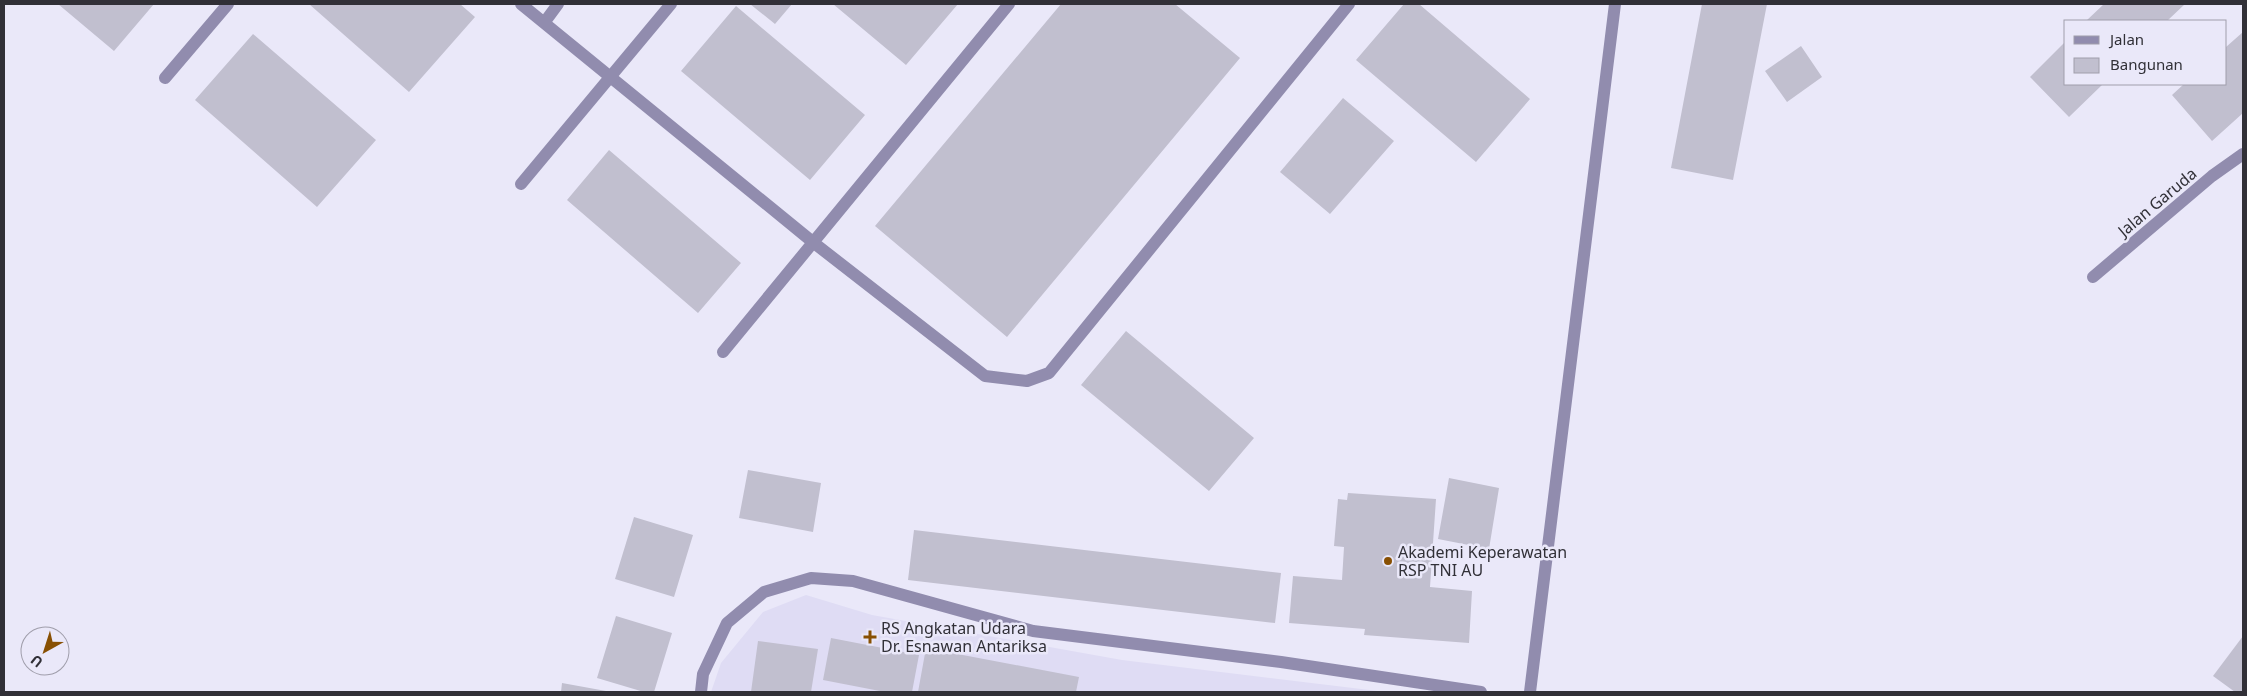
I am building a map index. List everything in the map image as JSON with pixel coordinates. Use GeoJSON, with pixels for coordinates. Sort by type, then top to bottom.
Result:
{"type":"FeatureCollection","features":[{"type":"Feature","properties":{"kind":"lane"},"geometry":{"type":"LineString","coordinates":[[165,78],[228,4]]}},
{"type":"Feature","properties":{"kind":"lane"},"geometry":{"type":"LineString","coordinates":[[521,4],[814,242],[984,376],[1027,381],[1049,372],[1349,4]]}},
{"type":"Feature","properties":{"kind":"lane"},"geometry":{"type":"LineString","coordinates":[[544,23],[558,4]]}},
{"type":"Feature","properties":{"kind":"lane"},"geometry":{"type":"LineString","coordinates":[[521,184],[672,4]]}},
{"type":"Feature","properties":{"kind":"lane"},"geometry":{"type":"LineString","coordinates":[[723,352],[1009,4]]}},
{"type":"Feature","properties":{"kind":"lane"},"geometry":{"type":"LineString","coordinates":[[1530,692],[1614,4]]}},
{"type":"Feature","properties":{"kind":"lane","name":"Jalan Garuda"},"geometry":{"type":"LineString","coordinates":[[2093,277],[2212,176],[2243,154]]}},
{"type":"Feature","properties":{"kind":"lane"},"geometry":{"type":"LineString","coordinates":[[701,692],[703,674],[727,623],[764,592],[811,578],[853,581],[1033,631],[1281,662],[1481,692]]}},
{"type":"Feature","properties":{"kind":"shaded area","name":"RS Angkatan Udara Dr. Esnawan Antariksa"},"geometry":{"type":"Polygon","coordinates":[[[806,595],[872,615],[1122,660],[1386,692],[711,692],[721,663],[763,612],[806,595]]]}},
{"type":"Feature","properties":{"kind":"building"},"geometry":{"type":"Polygon","coordinates":[[[58,4],[154,4],[114,51],[58,4]]]}},
{"type":"Feature","properties":{"kind":"building"},"geometry":{"type":"Polygon","coordinates":[[[309,4],[460,4],[475,17],[409,92],[309,4]]]}},
{"type":"Feature","properties":{"kind":"building"},"geometry":{"type":"Polygon","coordinates":[[[750,4],[792,4],[775,24],[750,4]]]}},
{"type":"Feature","properties":{"kind":"building"},"geometry":{"type":"Polygon","coordinates":[[[833,4],[958,4],[906,65],[833,4]]]}},
{"type":"Feature","properties":{"kind":"building"},"geometry":{"type":"Polygon","coordinates":[[[1061,4],[1175,4],[1240,58],[1007,337],[875,226],[1061,4]]]}},
{"type":"Feature","properties":{"kind":"building"},"geometry":{"type":"Polygon","coordinates":[[[1404,4],[1419,4],[1530,99],[1476,162],[1356,60],[1404,4]]]}},
{"type":"Feature","properties":{"kind":"building"},"geometry":{"type":"Polygon","coordinates":[[[1702,4],[1767,4],[1733,180],[1671,168],[1702,4]]]}},
{"type":"Feature","properties":{"kind":"building"},"geometry":{"type":"Polygon","coordinates":[[[2104,4],[2185,4],[2168,20],[2087,20],[2104,4]]]}},
{"type":"Feature","properties":{"kind":"building"},"geometry":{"type":"Polygon","coordinates":[[[736,6],[865,115],[810,180],[681,71],[736,6]]]}},
{"type":"Feature","properties":{"kind":"building"},"geometry":{"type":"Polygon","coordinates":[[[2243,32],[2243,113],[2212,141],[2172,95],[2183,85],[2227,85],[2227,46],[2243,32]]]}},
{"type":"Feature","properties":{"kind":"building"},"geometry":{"type":"Polygon","coordinates":[[[253,34],[376,140],[317,207],[195,100],[253,34]]]}},
{"type":"Feature","properties":{"kind":"building"},"geometry":{"type":"Polygon","coordinates":[[[2064,43],[2064,85],[2102,85],[2069,117],[2030,77],[2064,43]]]}},
{"type":"Feature","properties":{"kind":"building"},"geometry":{"type":"Polygon","coordinates":[[[1801,46],[1822,77],[1787,102],[1765,71],[1801,46]]]}},
{"type":"Feature","properties":{"kind":"building"},"geometry":{"type":"Polygon","coordinates":[[[1343,98],[1394,141],[1330,214],[1280,172],[1343,98]]]}},
{"type":"Feature","properties":{"kind":"building"},"geometry":{"type":"Polygon","coordinates":[[[609,150],[741,263],[698,313],[567,200],[609,150]]]}},
{"type":"Feature","properties":{"kind":"building"},"geometry":{"type":"Polygon","coordinates":[[[1126,331],[1254,438],[1209,491],[1081,385],[1126,331]]]}},
{"type":"Feature","properties":{"kind":"building"},"geometry":{"type":"Polygon","coordinates":[[[748,470],[821,483],[813,532],[739,518],[748,470]]]}},
{"type":"Feature","properties":{"kind":"building"},"geometry":{"type":"Polygon","coordinates":[[[1449,478],[1499,488],[1489,549],[1438,539],[1449,478]]]}},
{"type":"Feature","properties":{"kind":"building","name":"Akademi Keperawatan RSP TNI AU"},"geometry":{"type":"Polygon","coordinates":[[[1348,493],[1436,499],[1430,587],[1472,591],[1469,643],[1364,635],[1365,629],[1289,623],[1293,576],[1342,580],[1344,547],[1334,546],[1338,499],[1347,500],[1348,493]]]}},
{"type":"Feature","properties":{"kind":"building"},"geometry":{"type":"Polygon","coordinates":[[[634,517],[693,535],[674,597],[615,579],[634,517]]]}},
{"type":"Feature","properties":{"kind":"building"},"geometry":{"type":"Polygon","coordinates":[[[914,530],[1281,573],[1275,623],[908,580],[914,530]]]}},
{"type":"Feature","properties":{"kind":"building"},"geometry":{"type":"Polygon","coordinates":[[[616,616],[672,633],[654,692],[644,692],[597,678],[616,616]]]}},
{"type":"Feature","properties":{"kind":"building"},"geometry":{"type":"Polygon","coordinates":[[[2243,636],[2243,692],[2235,692],[2213,676],[2243,636]]]}},
{"type":"Feature","properties":{"kind":"building"},"geometry":{"type":"Polygon","coordinates":[[[831,638],[919,655],[912,692],[885,692],[823,680],[831,638]]]}},
{"type":"Feature","properties":{"kind":"building"},"geometry":{"type":"Polygon","coordinates":[[[758,641],[818,649],[811,692],[751,692],[758,641]]]}},
{"type":"Feature","properties":{"kind":"building"},"geometry":{"type":"Polygon","coordinates":[[[926,648],[1079,677],[1076,692],[918,692],[926,648]]]}},
{"type":"Feature","properties":{"kind":"building"},"geometry":{"type":"Polygon","coordinates":[[[562,683],[606,691],[606,692],[561,692],[562,683]]]}},
{"type":"Feature","properties":{"kind":"place","name":"Akademi Keperawatan RSP TNI AU"},"geometry":{"type":"Point","coordinates":[1388,561]}},
{"type":"Feature","properties":{"kind":"place","name":"RS Angkatan Udara Dr. Esnawan Antariksa"},"geometry":{"type":"Point","coordinates":[870,637]}}]}
